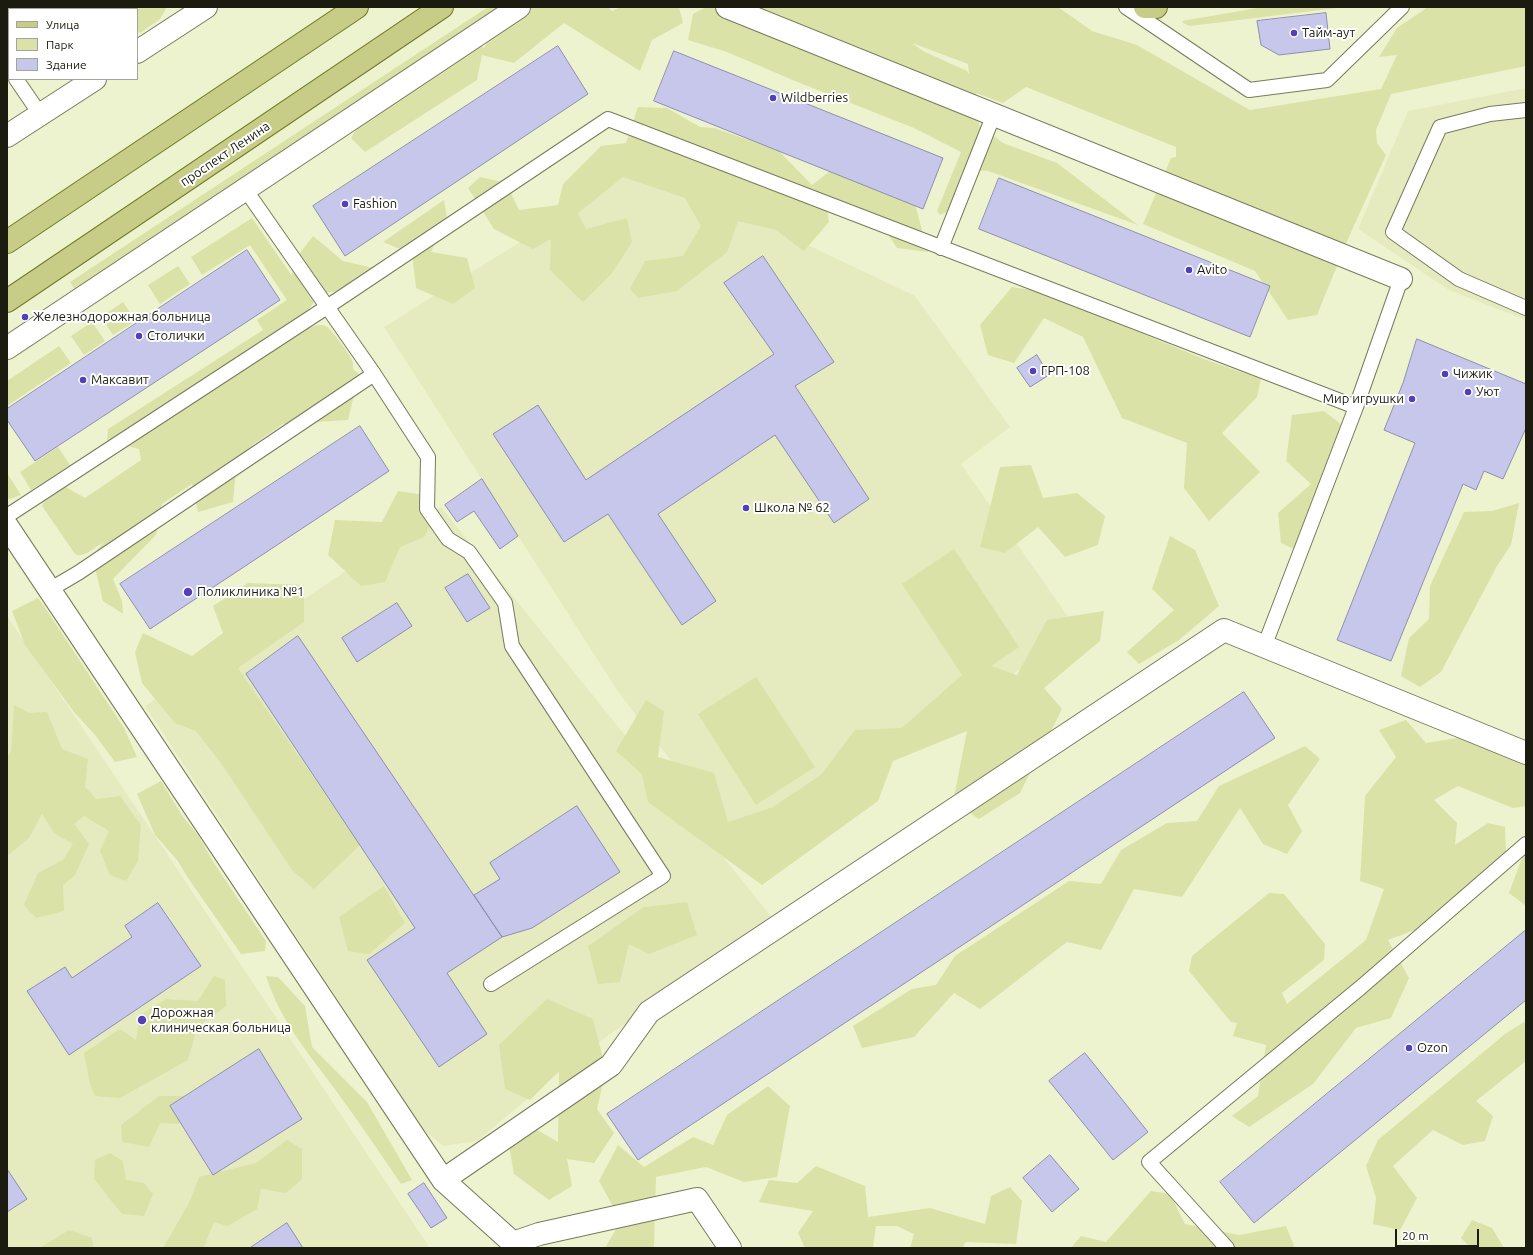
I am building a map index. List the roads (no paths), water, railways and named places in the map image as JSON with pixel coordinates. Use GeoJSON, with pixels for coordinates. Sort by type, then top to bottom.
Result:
{"type":"FeatureCollection","features":[{"type":"Feature","properties":{"kind":"main road"},"geometry":{"type":"LineString","coordinates":[[7,242],[357,7]]}},
{"type":"Feature","properties":{"kind":"main road","name":"проспект Ленина"},"geometry":{"type":"LineString","coordinates":[[7,301],[442,7]]}},
{"type":"Feature","properties":{"kind":"main road"},"geometry":{"type":"LineString","coordinates":[[1145,7],[1156,7]]}},
{"type":"Feature","properties":{"kind":"street"},"geometry":{"type":"LineString","coordinates":[[138,51],[206,7]]}},
{"type":"Feature","properties":{"kind":"street"},"geometry":{"type":"LineString","coordinates":[[7,348],[519,7]]}},
{"type":"Feature","properties":{"kind":"street"},"geometry":{"type":"LineString","coordinates":[[728,7],[1401,279]]}},
{"type":"Feature","properties":{"kind":"street"},"geometry":{"type":"LineString","coordinates":[[7,136],[93,80]]}},
{"type":"Feature","properties":{"kind":"street"},"geometry":{"type":"LineString","coordinates":[[7,526],[443,1180],[513,1243],[539,1234],[697,1199],[730,1248]]}},
{"type":"Feature","properties":{"kind":"street"},"geometry":{"type":"LineString","coordinates":[[443,1180],[611,1065],[649,1012],[1224,630],[1526,753]]}},
{"type":"Feature","properties":{"kind":"lane"},"geometry":{"type":"LineString","coordinates":[[1126,7],[1249,90],[1327,80],[1402,7]]}},
{"type":"Feature","properties":{"kind":"lane"},"geometry":{"type":"LineString","coordinates":[[17,80],[40,114]]}},
{"type":"Feature","properties":{"kind":"lane"},"geometry":{"type":"LineString","coordinates":[[1526,110],[1490,114],[1440,127],[1393,232],[1459,280],[1526,308]]}},
{"type":"Feature","properties":{"kind":"lane"},"geometry":{"type":"LineString","coordinates":[[942,248],[994,114]]}},
{"type":"Feature","properties":{"kind":"lane"},"geometry":{"type":"LineString","coordinates":[[7,516],[327,307],[608,119],[1356,407]]}},
{"type":"Feature","properties":{"kind":"lane"},"geometry":{"type":"LineString","coordinates":[[245,190],[374,374],[428,456],[427,509],[448,539],[469,552],[505,603],[512,646],[663,876],[490,984]]}},
{"type":"Feature","properties":{"kind":"lane"},"geometry":{"type":"LineString","coordinates":[[1264,647],[1356,407],[1401,279]]}},
{"type":"Feature","properties":{"kind":"lane"},"geometry":{"type":"LineString","coordinates":[[49,590],[78,573],[374,374]]}},
{"type":"Feature","properties":{"kind":"lane"},"geometry":{"type":"LineString","coordinates":[[1227,1248],[1149,1162],[1360,988],[1526,844]]}},
{"type":"Feature","properties":{"kind":"place","name":"Тайм-аут"},"geometry":{"type":"Point","coordinates":[1294,33]}},
{"type":"Feature","properties":{"kind":"place","name":"Wildberries"},"geometry":{"type":"Point","coordinates":[773,98]}},
{"type":"Feature","properties":{"kind":"place","name":"Fashion"},"geometry":{"type":"Point","coordinates":[345,204]}},
{"type":"Feature","properties":{"kind":"place","name":"Avito"},"geometry":{"type":"Point","coordinates":[1189,270]}},
{"type":"Feature","properties":{"kind":"place","name":"Железнодорожная больница"},"geometry":{"type":"Point","coordinates":[25,317]}},
{"type":"Feature","properties":{"kind":"place","name":"Столички"},"geometry":{"type":"Point","coordinates":[139,336]}},
{"type":"Feature","properties":{"kind":"place","name":"ГРП-108"},"geometry":{"type":"Point","coordinates":[1033,371]}},
{"type":"Feature","properties":{"kind":"place","name":"Чижик"},"geometry":{"type":"Point","coordinates":[1445,374]}},
{"type":"Feature","properties":{"kind":"place","name":"Максавит"},"geometry":{"type":"Point","coordinates":[83,380]}},
{"type":"Feature","properties":{"kind":"place","name":"Уют"},"geometry":{"type":"Point","coordinates":[1468,392]}},
{"type":"Feature","properties":{"kind":"place","name":"Мир игрушки"},"geometry":{"type":"Point","coordinates":[1412,399]}},
{"type":"Feature","properties":{"kind":"place","name":"Школа № 62"},"geometry":{"type":"Point","coordinates":[746,508]}},
{"type":"Feature","properties":{"kind":"place","name":"Поликлиника №1"},"geometry":{"type":"Point","coordinates":[188,592]}},
{"type":"Feature","properties":{"kind":"place","name":"Дорожная клиническая больница"},"geometry":{"type":"Point","coordinates":[142,1020]}},
{"type":"Feature","properties":{"kind":"place","name":"Ozon"},"geometry":{"type":"Point","coordinates":[1409,1048]}}]}
